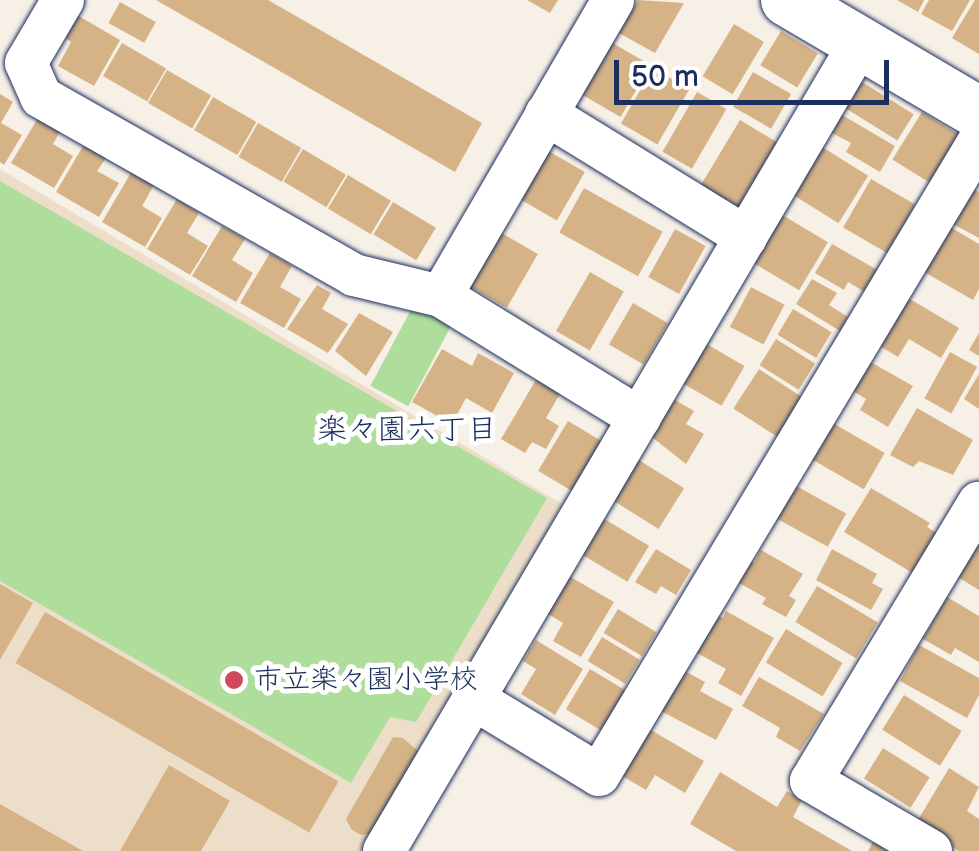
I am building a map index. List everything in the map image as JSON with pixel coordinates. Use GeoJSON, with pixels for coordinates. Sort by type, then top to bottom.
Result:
{"type":"FeatureCollection","features":[{"type":"Feature","properties":{"kind":"street"},"geometry":{"type":"LineString","coordinates":[[63,0],[26,63],[41,97],[354,275],[441,296],[639,418]]}},
{"type":"Feature","properties":{"kind":"street"},"geometry":{"type":"LineString","coordinates":[[441,296],[613,0]]}},
{"type":"Feature","properties":{"kind":"street"},"geometry":{"type":"LineString","coordinates":[[786,0],[979,112]]}},
{"type":"Feature","properties":{"kind":"street"},"geometry":{"type":"LineString","coordinates":[[384,851],[860,42]]}},
{"type":"Feature","properties":{"kind":"street"},"geometry":{"type":"LineString","coordinates":[[546,114],[746,237]]}},
{"type":"Feature","properties":{"kind":"street"},"geometry":{"type":"LineString","coordinates":[[474,699],[599,775],[979,141]]}},
{"type":"Feature","properties":{"kind":"street"},"geometry":{"type":"LineString","coordinates":[[931,851],[811,781],[976,513]]}},
{"type":"Feature","properties":{"kind":"shaded area","name":"市立楽々園小学校"},"geometry":{"type":"Polygon","coordinates":[[[0,169],[569,508],[368,851],[0,851],[0,169]]]}},
{"type":"Feature","properties":{"kind":"green space","name":"市立楽々園小学校"},"geometry":{"type":"Polygon","coordinates":[[[0,181],[547,498],[416,722],[390,717],[351,783],[0,581],[0,181]]]}},
{"type":"Feature","properties":{"kind":"green space"},"geometry":{"type":"Polygon","coordinates":[[[414,304],[452,324],[408,406],[370,386],[414,304]]]}},
{"type":"Feature","properties":{"kind":"building"},"geometry":{"type":"Polygon","coordinates":[[[156,0],[268,0],[482,123],[455,172],[156,0]]]}},
{"type":"Feature","properties":{"kind":"building"},"geometry":{"type":"Polygon","coordinates":[[[527,0],[558,0],[550,13],[527,0]]]}},
{"type":"Feature","properties":{"kind":"building"},"geometry":{"type":"Polygon","coordinates":[[[638,0],[684,3],[655,53],[619,33],[638,0]]]}},
{"type":"Feature","properties":{"kind":"building"},"geometry":{"type":"Polygon","coordinates":[[[897,0],[924,0],[918,12],[897,0]]]}},
{"type":"Feature","properties":{"kind":"building"},"geometry":{"type":"Polygon","coordinates":[[[929,0],[970,0],[952,31],[921,14],[929,0]]]}},
{"type":"Feature","properties":{"kind":"building"},"geometry":{"type":"Polygon","coordinates":[[[975,0],[979,0],[979,54],[952,38],[975,0]]]}},
{"type":"Feature","properties":{"kind":"building"},"geometry":{"type":"Polygon","coordinates":[[[120,2],[156,22],[144,43],[108,23],[120,2]]]}},
{"type":"Feature","properties":{"kind":"building"},"geometry":{"type":"Polygon","coordinates":[[[77,15],[120,40],[94,86],[58,66],[71,42],[64,37],[77,15]]]}},
{"type":"Feature","properties":{"kind":"building"},"geometry":{"type":"Polygon","coordinates":[[[734,24],[764,42],[733,94],[703,76],[734,24]]]}},
{"type":"Feature","properties":{"kind":"building"},"geometry":{"type":"Polygon","coordinates":[[[781,31],[818,53],[797,87],[760,65],[781,31]]]}},
{"type":"Feature","properties":{"kind":"building"},"geometry":{"type":"Polygon","coordinates":[[[609,41],[651,65],[621,117],[579,93],[609,41]]]}},
{"type":"Feature","properties":{"kind":"building"},"geometry":{"type":"Polygon","coordinates":[[[122,43],[166,68],[147,101],[103,76],[122,43]]]}},
{"type":"Feature","properties":{"kind":"building"},"geometry":{"type":"Polygon","coordinates":[[[653,68],[689,89],[657,144],[621,123],[653,68]]]}},
{"type":"Feature","properties":{"kind":"building"},"geometry":{"type":"Polygon","coordinates":[[[167,70],[211,96],[192,128],[148,103],[167,70]]]}},
{"type":"Feature","properties":{"kind":"building"},"geometry":{"type":"Polygon","coordinates":[[[753,72],[791,94],[771,129],[733,107],[753,72]]]}},
{"type":"Feature","properties":{"kind":"building"},"geometry":{"type":"Polygon","coordinates":[[[862,82],[914,114],[897,141],[846,108],[862,82]]]}},
{"type":"Feature","properties":{"kind":"building"},"geometry":{"type":"Polygon","coordinates":[[[697,92],[726,109],[692,169],[662,152],[697,92]]]}},
{"type":"Feature","properties":{"kind":"building"},"geometry":{"type":"Polygon","coordinates":[[[0,94],[13,102],[1,123],[22,135],[4,165],[0,162],[0,94]]]}},
{"type":"Feature","properties":{"kind":"building"},"geometry":{"type":"Polygon","coordinates":[[[213,97],[256,122],[237,155],[194,130],[213,97]]]}},
{"type":"Feature","properties":{"kind":"building"},"geometry":{"type":"Polygon","coordinates":[[[922,112],[959,135],[930,183],[892,159],[922,112]]]}},
{"type":"Feature","properties":{"kind":"building"},"geometry":{"type":"Polygon","coordinates":[[[41,113],[63,126],[53,144],[73,156],[54,188],[11,163],[41,113]]]}},
{"type":"Feature","properties":{"kind":"building"},"geometry":{"type":"Polygon","coordinates":[[[842,115],[895,146],[880,172],[846,152],[851,143],[832,133],[842,115]]]}},
{"type":"Feature","properties":{"kind":"building"},"geometry":{"type":"Polygon","coordinates":[[[740,120],[778,143],[738,209],[700,186],[740,120]]]}},
{"type":"Feature","properties":{"kind":"building"},"geometry":{"type":"Polygon","coordinates":[[[258,123],[301,148],[282,182],[238,157],[258,123]]]}},
{"type":"Feature","properties":{"kind":"building"},"geometry":{"type":"Polygon","coordinates":[[[86,141],[108,155],[97,171],[119,183],[99,217],[56,192],[86,141]]]}},
{"type":"Feature","properties":{"kind":"building"},"geometry":{"type":"Polygon","coordinates":[[[819,145],[868,176],[839,223],[789,192],[819,145]]]}},
{"type":"Feature","properties":{"kind":"building"},"geometry":{"type":"Polygon","coordinates":[[[303,149],[346,175],[326,207],[283,182],[303,149]]]}},
{"type":"Feature","properties":{"kind":"building"},"geometry":{"type":"Polygon","coordinates":[[[545,149],[585,172],[557,220],[517,197],[545,149]]]}},
{"type":"Feature","properties":{"kind":"building"},"geometry":{"type":"Polygon","coordinates":[[[132,171],[154,185],[142,206],[162,218],[145,247],[102,222],[132,171]]]}},
{"type":"Feature","properties":{"kind":"building"},"geometry":{"type":"Polygon","coordinates":[[[348,175],[391,201],[371,234],[328,208],[348,175]]]}},
{"type":"Feature","properties":{"kind":"building"},"geometry":{"type":"Polygon","coordinates":[[[871,179],[915,204],[887,253],[843,227],[871,179]]]}},
{"type":"Feature","properties":{"kind":"building"},"geometry":{"type":"Polygon","coordinates":[[[584,188],[663,232],[638,276],[559,233],[584,188]]]}},
{"type":"Feature","properties":{"kind":"building"},"geometry":{"type":"Polygon","coordinates":[[[973,189],[979,192],[979,238],[953,224],[973,189]]]}},
{"type":"Feature","properties":{"kind":"building"},"geometry":{"type":"Polygon","coordinates":[[[177,199],[199,213],[187,233],[208,246],[190,275],[147,249],[177,199]]]}},
{"type":"Feature","properties":{"kind":"building"},"geometry":{"type":"Polygon","coordinates":[[[393,202],[436,228],[416,260],[373,235],[393,202]]]}},
{"type":"Feature","properties":{"kind":"building"},"geometry":{"type":"Polygon","coordinates":[[[779,213],[828,242],[799,290],[750,261],[779,213]]]}},
{"type":"Feature","properties":{"kind":"building"},"geometry":{"type":"Polygon","coordinates":[[[945,224],[979,244],[979,289],[973,300],[919,269],[945,224]]]}},
{"type":"Feature","properties":{"kind":"building"},"geometry":{"type":"Polygon","coordinates":[[[222,226],[245,239],[232,260],[253,273],[236,302],[192,276],[222,226]]]}},
{"type":"Feature","properties":{"kind":"building"},"geometry":{"type":"Polygon","coordinates":[[[675,229],[706,246],[679,294],[648,277],[675,229]]]}},
{"type":"Feature","properties":{"kind":"building"},"geometry":{"type":"Polygon","coordinates":[[[498,231],[538,254],[507,308],[467,285],[498,231]]]}},
{"type":"Feature","properties":{"kind":"building"},"geometry":{"type":"Polygon","coordinates":[[[832,244],[879,271],[865,292],[848,282],[844,290],[815,273],[832,244]]]}},
{"type":"Feature","properties":{"kind":"building"},"geometry":{"type":"Polygon","coordinates":[[[270,253],[292,266],[280,287],[301,299],[284,328],[240,303],[270,253]]]}},
{"type":"Feature","properties":{"kind":"building"},"geometry":{"type":"Polygon","coordinates":[[[590,272],[624,292],[590,350],[556,331],[590,272]]]}},
{"type":"Feature","properties":{"kind":"building"},"geometry":{"type":"Polygon","coordinates":[[[812,279],[837,293],[829,305],[848,317],[840,331],[796,304],[812,279]]]}},
{"type":"Feature","properties":{"kind":"building"},"geometry":{"type":"Polygon","coordinates":[[[317,285],[331,293],[322,309],[348,324],[328,353],[287,329],[317,285]]]}},
{"type":"Feature","properties":{"kind":"building"},"geometry":{"type":"Polygon","coordinates":[[[751,287],[785,305],[763,345],[730,327],[751,287]]]}},
{"type":"Feature","properties":{"kind":"building"},"geometry":{"type":"Polygon","coordinates":[[[903,295],[959,328],[941,358],[909,339],[898,357],[875,343],[903,295]]]}},
{"type":"Feature","properties":{"kind":"building"},"geometry":{"type":"Polygon","coordinates":[[[633,303],[668,323],[644,365],[609,345],[633,303]]]}},
{"type":"Feature","properties":{"kind":"building"},"geometry":{"type":"Polygon","coordinates":[[[793,309],[832,332],[816,358],[778,335],[793,309]]]}},
{"type":"Feature","properties":{"kind":"building"},"geometry":{"type":"Polygon","coordinates":[[[359,313],[393,332],[366,376],[335,351],[359,313]]]}},
{"type":"Feature","properties":{"kind":"building"},"geometry":{"type":"Polygon","coordinates":[[[979,333],[979,356],[969,350],[979,333]]]}},
{"type":"Feature","properties":{"kind":"building"},"geometry":{"type":"Polygon","coordinates":[[[776,339],[815,363],[799,390],[760,365],[776,339]]]}},
{"type":"Feature","properties":{"kind":"building"},"geometry":{"type":"Polygon","coordinates":[[[703,342],[745,366],[722,406],[680,382],[703,342]]]}},
{"type":"Feature","properties":{"kind":"building"},"geometry":{"type":"Polygon","coordinates":[[[442,349],[472,366],[478,353],[514,373],[492,413],[466,398],[452,424],[412,402],[442,349]]]}},
{"type":"Feature","properties":{"kind":"building"},"geometry":{"type":"Polygon","coordinates":[[[950,352],[977,367],[951,413],[924,398],[950,352]]]}},
{"type":"Feature","properties":{"kind":"building"},"geometry":{"type":"Polygon","coordinates":[[[867,360],[913,386],[888,427],[860,410],[866,399],[850,389],[867,360]]]}},
{"type":"Feature","properties":{"kind":"building"},"geometry":{"type":"Polygon","coordinates":[[[759,369],[804,398],[779,438],[733,408],[759,369]]]}},
{"type":"Feature","properties":{"kind":"building"},"geometry":{"type":"Polygon","coordinates":[[[979,374],[979,409],[964,399],[979,374]]]}},
{"type":"Feature","properties":{"kind":"building"},"geometry":{"type":"Polygon","coordinates":[[[537,378],[561,392],[546,418],[559,426],[546,449],[532,442],[525,453],[501,439],[537,378]]]}},
{"type":"Feature","properties":{"kind":"building"},"geometry":{"type":"Polygon","coordinates":[[[670,397],[694,411],[686,424],[704,434],[686,464],[648,434],[670,397]]]}},
{"type":"Feature","properties":{"kind":"building"},"geometry":{"type":"Polygon","coordinates":[[[917,408],[973,440],[953,475],[919,461],[913,467],[890,455],[917,408]]]}},
{"type":"Feature","properties":{"kind":"building"},"geometry":{"type":"Polygon","coordinates":[[[568,421],[601,441],[572,491],[538,471],[568,421]]]}},
{"type":"Feature","properties":{"kind":"building"},"geometry":{"type":"Polygon","coordinates":[[[831,422],[885,453],[864,489],[810,458],[831,422]]]}},
{"type":"Feature","properties":{"kind":"building"},"geometry":{"type":"Polygon","coordinates":[[[634,457],[684,488],[659,529],[609,498],[634,457]]]}},
{"type":"Feature","properties":{"kind":"building"},"geometry":{"type":"Polygon","coordinates":[[[791,483],[846,514],[828,547],[773,516],[791,483]]]}},
{"type":"Feature","properties":{"kind":"building"},"geometry":{"type":"Polygon","coordinates":[[[871,488],[930,523],[927,527],[940,535],[916,575],[844,532],[871,488]]]}},
{"type":"Feature","properties":{"kind":"building"},"geometry":{"type":"Polygon","coordinates":[[[601,517],[649,546],[627,582],[579,553],[601,517]]]}},
{"type":"Feature","properties":{"kind":"building"},"geometry":{"type":"Polygon","coordinates":[[[979,530],[979,590],[953,574],[979,530]]]}},
{"type":"Feature","properties":{"kind":"building"},"geometry":{"type":"Polygon","coordinates":[[[656,549],[691,570],[676,595],[661,586],[656,594],[635,582],[656,549]]]}},
{"type":"Feature","properties":{"kind":"building"},"geometry":{"type":"Polygon","coordinates":[[[832,549],[877,574],[872,583],[883,589],[871,610],[816,580],[832,549]]]}},
{"type":"Feature","properties":{"kind":"building"},"geometry":{"type":"Polygon","coordinates":[[[761,550],[803,574],[789,596],[796,600],[786,617],[762,604],[766,598],[732,579],[744,557],[754,563],[761,550]]]}},
{"type":"Feature","properties":{"kind":"building"},"geometry":{"type":"Polygon","coordinates":[[[567,575],[614,602],[581,657],[553,641],[563,623],[545,612],[567,575]]]}},
{"type":"Feature","properties":{"kind":"building"},"geometry":{"type":"Polygon","coordinates":[[[0,584],[33,603],[0,660],[0,584]]]}},
{"type":"Feature","properties":{"kind":"building"},"geometry":{"type":"Polygon","coordinates":[[[817,586],[878,623],[856,659],[795,622],[817,586]]]}},
{"type":"Feature","properties":{"kind":"building"},"geometry":{"type":"Polygon","coordinates":[[[947,597],[979,616],[979,662],[955,648],[951,655],[923,639],[947,597]]]}},
{"type":"Feature","properties":{"kind":"building"},"geometry":{"type":"Polygon","coordinates":[[[618,609],[657,632],[642,656],[604,633],[618,609]]]}},
{"type":"Feature","properties":{"kind":"building"},"geometry":{"type":"Polygon","coordinates":[[[726,611],[774,638],[741,696],[718,683],[726,669],[690,649],[714,613],[723,618],[726,611]]]}},
{"type":"Feature","properties":{"kind":"building"},"geometry":{"type":"Polygon","coordinates":[[[45,612],[339,782],[309,833],[16,663],[45,612]]]}},
{"type":"Feature","properties":{"kind":"building"},"geometry":{"type":"Polygon","coordinates":[[[786,629],[843,663],[822,696],[766,662],[786,629]]]}},
{"type":"Feature","properties":{"kind":"building"},"geometry":{"type":"Polygon","coordinates":[[[602,637],[640,660],[625,684],[588,661],[602,637]]]}},
{"type":"Feature","properties":{"kind":"building"},"geometry":{"type":"Polygon","coordinates":[[[536,640],[583,669],[555,715],[521,694],[536,669],[523,661],[536,640]]]}},
{"type":"Feature","properties":{"kind":"building"},"geometry":{"type":"Polygon","coordinates":[[[919,645],[979,678],[979,695],[967,718],[900,681],[919,645]]]}},
{"type":"Feature","properties":{"kind":"building"},"geometry":{"type":"Polygon","coordinates":[[[679,668],[705,682],[700,691],[733,709],[716,740],[657,709],[679,668]]]}},
{"type":"Feature","properties":{"kind":"building"},"geometry":{"type":"Polygon","coordinates":[[[590,669],[632,694],[608,735],[566,709],[590,669]]]}},
{"type":"Feature","properties":{"kind":"building"},"geometry":{"type":"Polygon","coordinates":[[[759,677],[824,714],[800,751],[776,737],[780,728],[742,706],[759,677]]]}},
{"type":"Feature","properties":{"kind":"building"},"geometry":{"type":"Polygon","coordinates":[[[904,695],[962,731],[940,766],[882,730],[904,695]]]}},
{"type":"Feature","properties":{"kind":"building"},"geometry":{"type":"Polygon","coordinates":[[[644,726],[704,761],[685,793],[655,775],[646,790],[617,773],[644,726]]]}},
{"type":"Feature","properties":{"kind":"building"},"geometry":{"type":"Polygon","coordinates":[[[393,737],[403,738],[419,752],[372,834],[361,835],[352,830],[346,819],[393,737]]]}},
{"type":"Feature","properties":{"kind":"building"},"geometry":{"type":"Polygon","coordinates":[[[883,748],[930,777],[911,808],[864,779],[883,748]]]}},
{"type":"Feature","properties":{"kind":"building"},"geometry":{"type":"Polygon","coordinates":[[[169,765],[230,801],[201,851],[120,851],[169,765]]]}},
{"type":"Feature","properties":{"kind":"building"},"geometry":{"type":"Polygon","coordinates":[[[949,768],[979,787],[967,811],[979,819],[979,851],[959,851],[915,825],[949,768]]]}},
{"type":"Feature","properties":{"kind":"building"},"geometry":{"type":"Polygon","coordinates":[[[720,772],[777,807],[787,791],[802,800],[793,817],[852,851],[736,851],[690,824],[720,772]]]}},
{"type":"Feature","properties":{"kind":"building"},"geometry":{"type":"Polygon","coordinates":[[[0,804],[83,851],[0,851],[0,804]]]}},
{"type":"Feature","properties":{"kind":"building"},"geometry":{"type":"Polygon","coordinates":[[[873,842],[889,851],[868,851],[873,842]]]}},
{"type":"Feature","properties":{"kind":"place","name":"市立楽々園小学校"},"geometry":{"type":"Point","coordinates":[234,680]}},
{"type":"Feature","properties":{"kind":"district","name":"楽々園六丁目"},"geometry":{"type":"Point","coordinates":[407,430]}}]}
